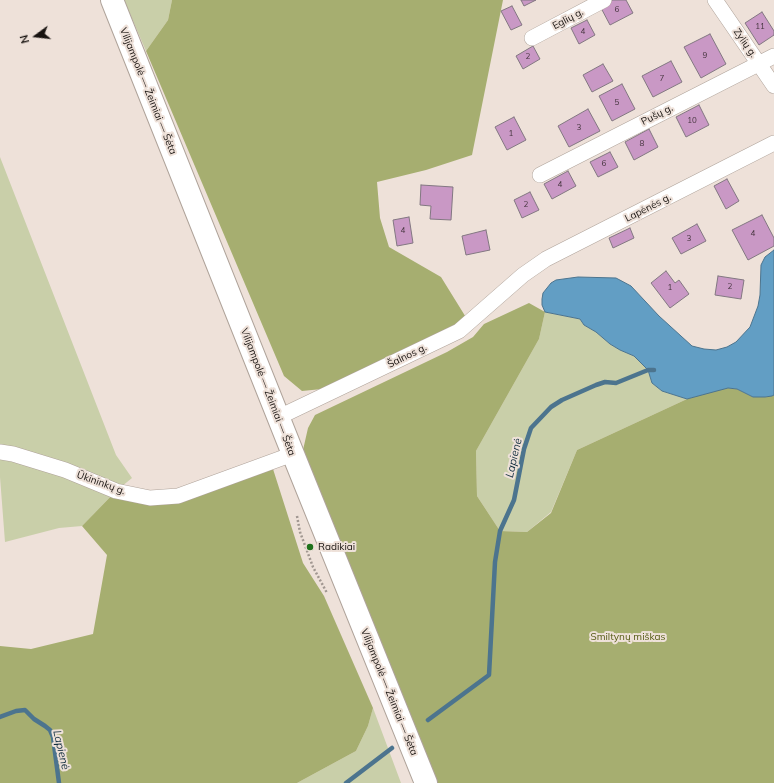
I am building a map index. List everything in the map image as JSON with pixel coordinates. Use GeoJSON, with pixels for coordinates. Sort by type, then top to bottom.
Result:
{"type":"FeatureCollection","features":[{"type":"Feature","properties":{"kind":"main road","name":"Vilijampolė — Žeimiai — Šėta"},"geometry":{"type":"LineString","coordinates":[[112,0],[426,783]]}},
{"type":"Feature","properties":{"kind":"street","name":"Eglių g."},"geometry":{"type":"LineString","coordinates":[[532,38],[604,0]]}},
{"type":"Feature","properties":{"kind":"street","name":"Zylių g."},"geometry":{"type":"LineString","coordinates":[[715,0],[774,86]]}},
{"type":"Feature","properties":{"kind":"street","name":"Pušų g."},"geometry":{"type":"LineString","coordinates":[[540,175],[774,56]]}},
{"type":"Feature","properties":{"kind":"street","name":"Lapėnės g."},"geometry":{"type":"LineString","coordinates":[[523,275],[546,259],[774,143]]}},
{"type":"Feature","properties":{"kind":"street","name":"Šalnos g."},"geometry":{"type":"LineString","coordinates":[[279,417],[459,331],[523,275]]}},
{"type":"Feature","properties":{"kind":"street","name":"Ūkininkų g."},"geometry":{"type":"LineString","coordinates":[[0,452],[13,454],[65,470],[116,491],[150,498],[178,496],[293,454]]}},
{"type":"Feature","properties":{"kind":"green space"},"geometry":{"type":"Polygon","coordinates":[[[124,0],[172,0],[168,20],[146,51],[124,0]]]}},
{"type":"Feature","properties":{"kind":"green space"},"geometry":{"type":"Polygon","coordinates":[[[172,0],[503,0],[472,155],[426,170],[377,182],[380,218],[389,247],[441,277],[467,319],[322,389],[302,391],[284,376],[146,51],[168,20],[172,0]]]}},
{"type":"Feature","properties":{"kind":"green space"},"geometry":{"type":"Polygon","coordinates":[[[0,157],[116,455],[132,478],[116,491],[82,526],[59,528],[5,542],[0,477],[0,157]]]}},
{"type":"Feature","properties":{"kind":"green space","name":"Smiltynų miškas"},"geometry":{"type":"Polygon","coordinates":[[[529,303],[545,312],[539,339],[476,451],[477,496],[500,531],[527,532],[551,513],[577,450],[687,399],[716,390],[728,388],[737,389],[753,397],[774,395],[774,783],[435,783],[303,450],[308,428],[315,415],[447,352],[473,337],[484,324],[529,303]]]}},
{"type":"Feature","properties":{"kind":"green space"},"geometry":{"type":"Polygon","coordinates":[[[545,312],[580,319],[584,325],[596,332],[610,344],[634,356],[648,370],[652,383],[662,391],[687,399],[577,450],[551,512],[527,532],[500,531],[477,496],[476,451],[539,339],[545,312]]]}},
{"type":"Feature","properties":{"kind":"green space"},"geometry":{"type":"Polygon","coordinates":[[[273,469],[303,563],[324,596],[373,708],[368,726],[356,751],[297,783],[0,783],[0,646],[31,649],[93,634],[107,555],[82,526],[116,491],[142,503],[273,469]]]}},
{"type":"Feature","properties":{"kind":"green space"},"geometry":{"type":"Polygon","coordinates":[[[373,708],[401,783],[297,783],[356,751],[368,726],[373,708]]]}},
{"type":"Feature","properties":{"kind":"water"},"geometry":{"type":"Polygon","coordinates":[[[774,250],[774,395],[772,396],[753,397],[737,389],[728,388],[687,399],[662,391],[652,383],[648,370],[634,356],[610,344],[596,332],[584,325],[580,319],[545,312],[542,305],[543,293],[551,283],[556,280],[578,277],[616,278],[631,286],[659,316],[692,346],[716,350],[727,347],[736,342],[750,327],[758,306],[760,295],[761,265],[765,257],[774,250]]]}},
{"type":"Feature","properties":{"kind":"building"},"geometry":{"type":"Polygon","coordinates":[[[521,0],[536,0],[524,6],[521,0]]]}},
{"type":"Feature","properties":{"kind":"building"},"geometry":{"type":"Polygon","coordinates":[[[612,0],[626,0],[633,13],[610,25],[600,6],[612,0]]]}},
{"type":"Feature","properties":{"kind":"building"},"geometry":{"type":"Polygon","coordinates":[[[512,6],[522,25],[511,30],[501,11],[512,6]]]}},
{"type":"Feature","properties":{"kind":"building"},"geometry":{"type":"Polygon","coordinates":[[[762,12],[774,31],[774,35],[759,45],[745,23],[762,12]]]}},
{"type":"Feature","properties":{"kind":"building"},"geometry":{"type":"Polygon","coordinates":[[[587,20],[595,35],[579,44],[571,28],[587,20]]]}},
{"type":"Feature","properties":{"kind":"building"},"geometry":{"type":"Polygon","coordinates":[[[710,34],[726,64],[701,78],[684,47],[710,34]]]}},
{"type":"Feature","properties":{"kind":"building"},"geometry":{"type":"Polygon","coordinates":[[[533,46],[540,59],[523,69],[516,56],[533,46]]]}},
{"type":"Feature","properties":{"kind":"building"},"geometry":{"type":"Polygon","coordinates":[[[671,61],[682,82],[653,97],[642,76],[671,61]]]}},
{"type":"Feature","properties":{"kind":"building"},"geometry":{"type":"Polygon","coordinates":[[[603,64],[613,81],[592,92],[583,75],[603,64]]]}},
{"type":"Feature","properties":{"kind":"building"},"geometry":{"type":"Polygon","coordinates":[[[622,84],[635,109],[612,121],[599,96],[622,84]]]}},
{"type":"Feature","properties":{"kind":"building"},"geometry":{"type":"Polygon","coordinates":[[[699,105],[709,125],[686,137],[676,117],[699,105]]]}},
{"type":"Feature","properties":{"kind":"building"},"geometry":{"type":"Polygon","coordinates":[[[588,109],[600,131],[569,147],[558,126],[588,109]]]}},
{"type":"Feature","properties":{"kind":"building"},"geometry":{"type":"Polygon","coordinates":[[[514,117],[526,140],[507,150],[495,127],[514,117]]]}},
{"type":"Feature","properties":{"kind":"building"},"geometry":{"type":"Polygon","coordinates":[[[649,129],[658,147],[634,160],[625,142],[649,129]]]}},
{"type":"Feature","properties":{"kind":"building"},"geometry":{"type":"Polygon","coordinates":[[[610,152],[618,167],[598,177],[590,162],[610,152]]]}},
{"type":"Feature","properties":{"kind":"building"},"geometry":{"type":"Polygon","coordinates":[[[568,171],[576,186],[552,199],[544,184],[568,171]]]}},
{"type":"Feature","properties":{"kind":"building"},"geometry":{"type":"Polygon","coordinates":[[[727,179],[739,201],[726,209],[714,186],[727,179]]]}},
{"type":"Feature","properties":{"kind":"building"},"geometry":{"type":"Polygon","coordinates":[[[421,185],[453,187],[451,220],[430,219],[431,206],[420,205],[421,185]]]}},
{"type":"Feature","properties":{"kind":"building"},"geometry":{"type":"Polygon","coordinates":[[[530,192],[539,210],[522,218],[514,200],[530,192]]]}},
{"type":"Feature","properties":{"kind":"building"},"geometry":{"type":"Polygon","coordinates":[[[762,215],[774,238],[774,246],[748,260],[732,230],[762,215]]]}},
{"type":"Feature","properties":{"kind":"building"},"geometry":{"type":"Polygon","coordinates":[[[409,217],[413,243],[397,246],[393,220],[409,217]]]}},
{"type":"Feature","properties":{"kind":"building"},"geometry":{"type":"Polygon","coordinates":[[[697,224],[706,241],[681,254],[672,238],[697,224]]]}},
{"type":"Feature","properties":{"kind":"building"},"geometry":{"type":"Polygon","coordinates":[[[630,228],[634,238],[613,248],[609,238],[630,228]]]}},
{"type":"Feature","properties":{"kind":"building"},"geometry":{"type":"Polygon","coordinates":[[[486,230],[490,250],[466,255],[462,236],[486,230]]]}},
{"type":"Feature","properties":{"kind":"building"},"geometry":{"type":"Polygon","coordinates":[[[666,271],[675,283],[679,280],[689,294],[670,308],[651,283],[666,271]]]}},
{"type":"Feature","properties":{"kind":"building"},"geometry":{"type":"Polygon","coordinates":[[[718,276],[744,280],[741,299],[715,295],[718,276]]]}},
{"type":"Feature","properties":{"kind":"waterway","name":"Lapienė"},"geometry":{"type":"LineString","coordinates":[[428,720],[489,675],[495,562],[500,531],[514,500],[524,449],[531,428],[551,407],[562,400],[605,382],[616,383],[648,370],[654,370]]}},
{"type":"Feature","properties":{"kind":"waterway","name":"Lapienė"},"geometry":{"type":"LineString","coordinates":[[0,717],[16,711],[25,710],[34,719],[50,730],[53,737],[59,783]]}},
{"type":"Feature","properties":{"kind":"waterway","name":"Lapienė"},"geometry":{"type":"LineString","coordinates":[[346,783],[392,748]]}},
{"type":"Feature","properties":{"kind":"place","name":"Radikiai"},"geometry":{"type":"Point","coordinates":[310,547]}}]}
